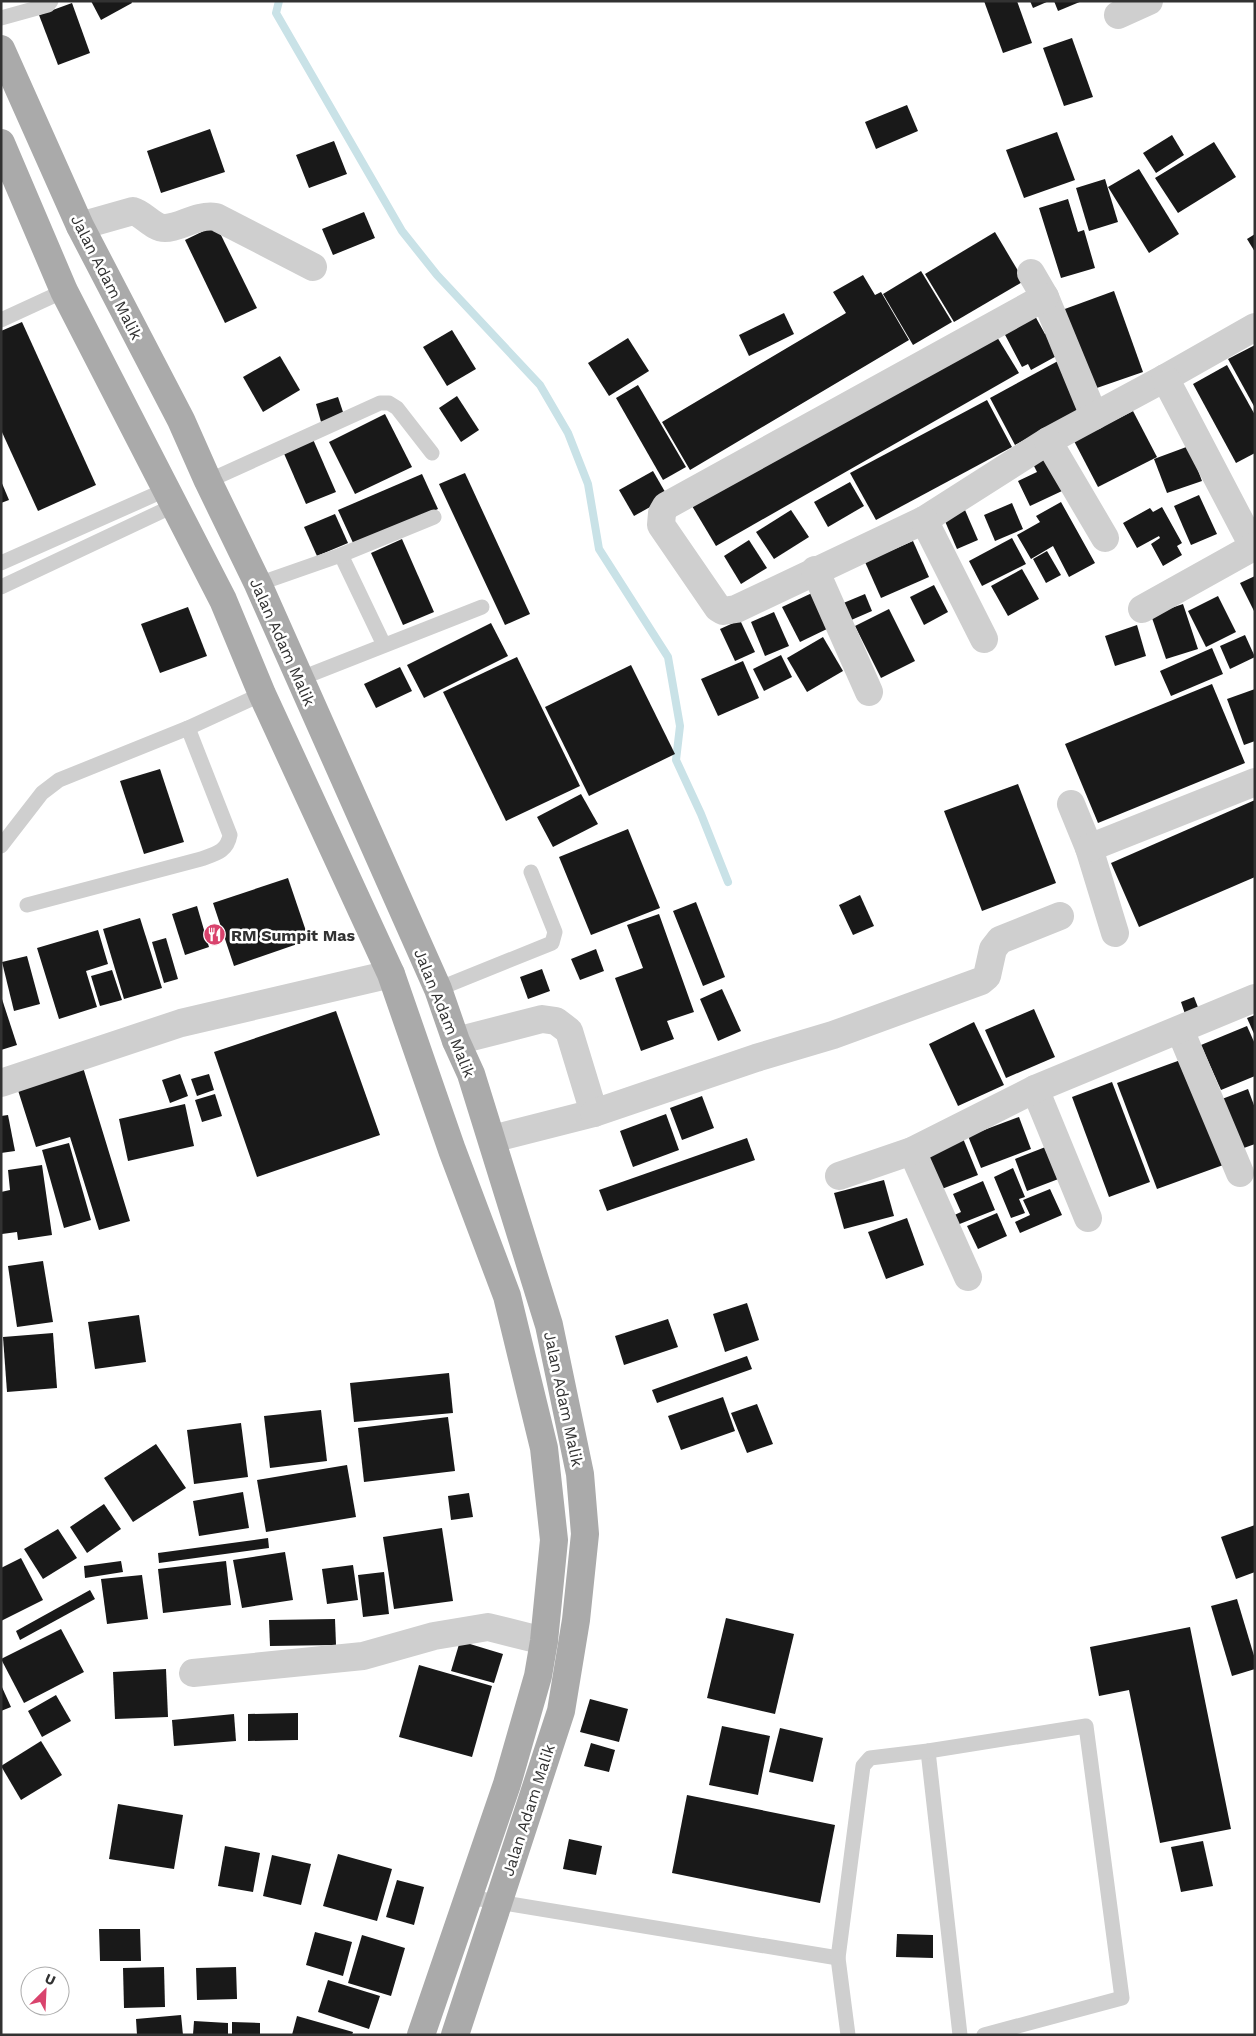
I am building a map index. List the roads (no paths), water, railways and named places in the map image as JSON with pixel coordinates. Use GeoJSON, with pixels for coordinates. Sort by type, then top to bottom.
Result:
{"type":"FeatureCollection","features":[{"type":"Feature","properties":{"kind":"main road","name":"Jalan Adam Malik"},"geometry":{"type":"LineString","coordinates":[[1,49],[80,226],[181,420],[258,584],[438,989],[456,1041],[471,1074],[549,1326],[580,1474],[585,1534],[576,1620],[561,1711],[455,2035]]}},
{"type":"Feature","properties":{"kind":"main road","name":"Jalan Adam Malik"},"geometry":{"type":"LineString","coordinates":[[1,142],[64,291],[223,600],[262,694],[391,974],[452,1150],[507,1296],[544,1448],[554,1540],[544,1640],[538,1676],[507,1784],[421,2035]]}},
{"type":"Feature","properties":{"kind":"main road"},"geometry":{"type":"LineString","coordinates":[[223,600],[258,584]]}},
{"type":"Feature","properties":{"kind":"main road"},"geometry":{"type":"LineString","coordinates":[[262,694],[299,679]]}},
{"type":"Feature","properties":{"kind":"main road"},"geometry":{"type":"LineString","coordinates":[[402,1003],[438,989]]}},
{"type":"Feature","properties":{"kind":"main road"},"geometry":{"type":"LineString","coordinates":[[452,1150],[492,1139]]}},
{"type":"Feature","properties":{"kind":"street"},"geometry":{"type":"LineString","coordinates":[[1118,15],[1149,1]]}},
{"type":"Feature","properties":{"kind":"street"},"geometry":{"type":"LineString","coordinates":[[80,226],[133,211],[141,213],[158,226],[166,228],[207,215],[216,217],[313,267]]}},
{"type":"Feature","properties":{"kind":"street"},"geometry":{"type":"LineString","coordinates":[[1030,273],[1044,297],[1094,416]]}},
{"type":"Feature","properties":{"kind":"street"},"geometry":{"type":"LineString","coordinates":[[1044,297],[666,506],[662,513],[661,525],[718,608],[723,611],[736,609],[924,520],[1048,441],[1255,327]]}},
{"type":"Feature","properties":{"kind":"street"},"geometry":{"type":"LineString","coordinates":[[1142,609],[1254,546],[1165,378]]}},
{"type":"Feature","properties":{"kind":"street"},"geometry":{"type":"LineString","coordinates":[[1048,441],[1105,538]]}},
{"type":"Feature","properties":{"kind":"street"},"geometry":{"type":"LineString","coordinates":[[924,520],[984,639]]}},
{"type":"Feature","properties":{"kind":"street"},"geometry":{"type":"LineString","coordinates":[[815,570],[869,692]]}},
{"type":"Feature","properties":{"kind":"street"},"geometry":{"type":"LineString","coordinates":[[1089,848],[1255,782]]}},
{"type":"Feature","properties":{"kind":"street"},"geometry":{"type":"LineString","coordinates":[[1071,804],[1089,848],[1115,933]]}},
{"type":"Feature","properties":{"kind":"street"},"geometry":{"type":"LineString","coordinates":[[492,1139],[594,1113],[756,1058],[833,1035],[980,981],[987,976],[993,949],[1000,940],[1060,916]]}},
{"type":"Feature","properties":{"kind":"street"},"geometry":{"type":"LineString","coordinates":[[1,1083],[181,1023],[391,974]]}},
{"type":"Feature","properties":{"kind":"street"},"geometry":{"type":"LineString","coordinates":[[839,1176],[912,1152],[1035,1089],[1255,998]]}},
{"type":"Feature","properties":{"kind":"street"},"geometry":{"type":"LineString","coordinates":[[456,1041],[542,1019],[556,1020],[568,1031],[594,1113]]}},
{"type":"Feature","properties":{"kind":"street"},"geometry":{"type":"LineString","coordinates":[[1180,1030],[1240,1173]]}},
{"type":"Feature","properties":{"kind":"street"},"geometry":{"type":"LineString","coordinates":[[1035,1089],[1088,1218]]}},
{"type":"Feature","properties":{"kind":"street"},"geometry":{"type":"LineString","coordinates":[[912,1152],[968,1277]]}},
{"type":"Feature","properties":{"kind":"street"},"geometry":{"type":"LineString","coordinates":[[192,1673],[363,1656],[434,1636],[488,1627],[544,1640]]}},
{"type":"Feature","properties":{"kind":"lane"},"geometry":{"type":"LineString","coordinates":[[1,18],[48,5],[51,1]]}},
{"type":"Feature","properties":{"kind":"lane"},"geometry":{"type":"LineString","coordinates":[[1,320],[64,291]]}},
{"type":"Feature","properties":{"kind":"lane"},"geometry":{"type":"LineString","coordinates":[[208,481],[380,404],[389,403],[397,408],[432,453]]}},
{"type":"Feature","properties":{"kind":"lane"},"geometry":{"type":"LineString","coordinates":[[1,563],[112,514],[169,498]]}},
{"type":"Feature","properties":{"kind":"lane"},"geometry":{"type":"LineString","coordinates":[[1,587],[119,531],[169,498]]}},
{"type":"Feature","properties":{"kind":"lane"},"geometry":{"type":"LineString","coordinates":[[112,514],[119,531]]}},
{"type":"Feature","properties":{"kind":"lane"},"geometry":{"type":"LineString","coordinates":[[258,584],[341,555],[434,517]]}},
{"type":"Feature","properties":{"kind":"lane"},"geometry":{"type":"LineString","coordinates":[[341,555],[384,645]]}},
{"type":"Feature","properties":{"kind":"lane"},"geometry":{"type":"LineString","coordinates":[[299,679],[482,607]]}},
{"type":"Feature","properties":{"kind":"lane"},"geometry":{"type":"LineString","coordinates":[[1,846],[42,793],[59,780],[188,728],[262,694]]}},
{"type":"Feature","properties":{"kind":"lane"},"geometry":{"type":"LineString","coordinates":[[27,906],[200,859],[218,853],[227,846],[230,835],[188,728]]}},
{"type":"Feature","properties":{"kind":"lane"},"geometry":{"type":"LineString","coordinates":[[438,989],[552,944],[555,932],[531,872]]}},
{"type":"Feature","properties":{"kind":"lane"},"geometry":{"type":"LineString","coordinates":[[848,2035],[838,1958],[863,1766],[870,1758],[928,1751],[1086,1726],[1122,1998],[984,2035]]}},
{"type":"Feature","properties":{"kind":"lane"},"geometry":{"type":"LineString","coordinates":[[928,1751],[960,2035]]}},
{"type":"Feature","properties":{"kind":"lane"},"geometry":{"type":"LineString","coordinates":[[468,1897],[838,1958]]}},
{"type":"Feature","properties":{"kind":"waterway"},"geometry":{"type":"LineString","coordinates":[[279,1],[276,13],[402,231],[437,275],[540,385],[568,433],[588,484],[599,549],[668,657],[680,726],[676,760],[701,814],[728,882]]}},
{"type":"Feature","properties":{"kind":"place","name":"RM Sumpit Mas"},"geometry":{"type":"Point","coordinates":[215,935]}}]}
